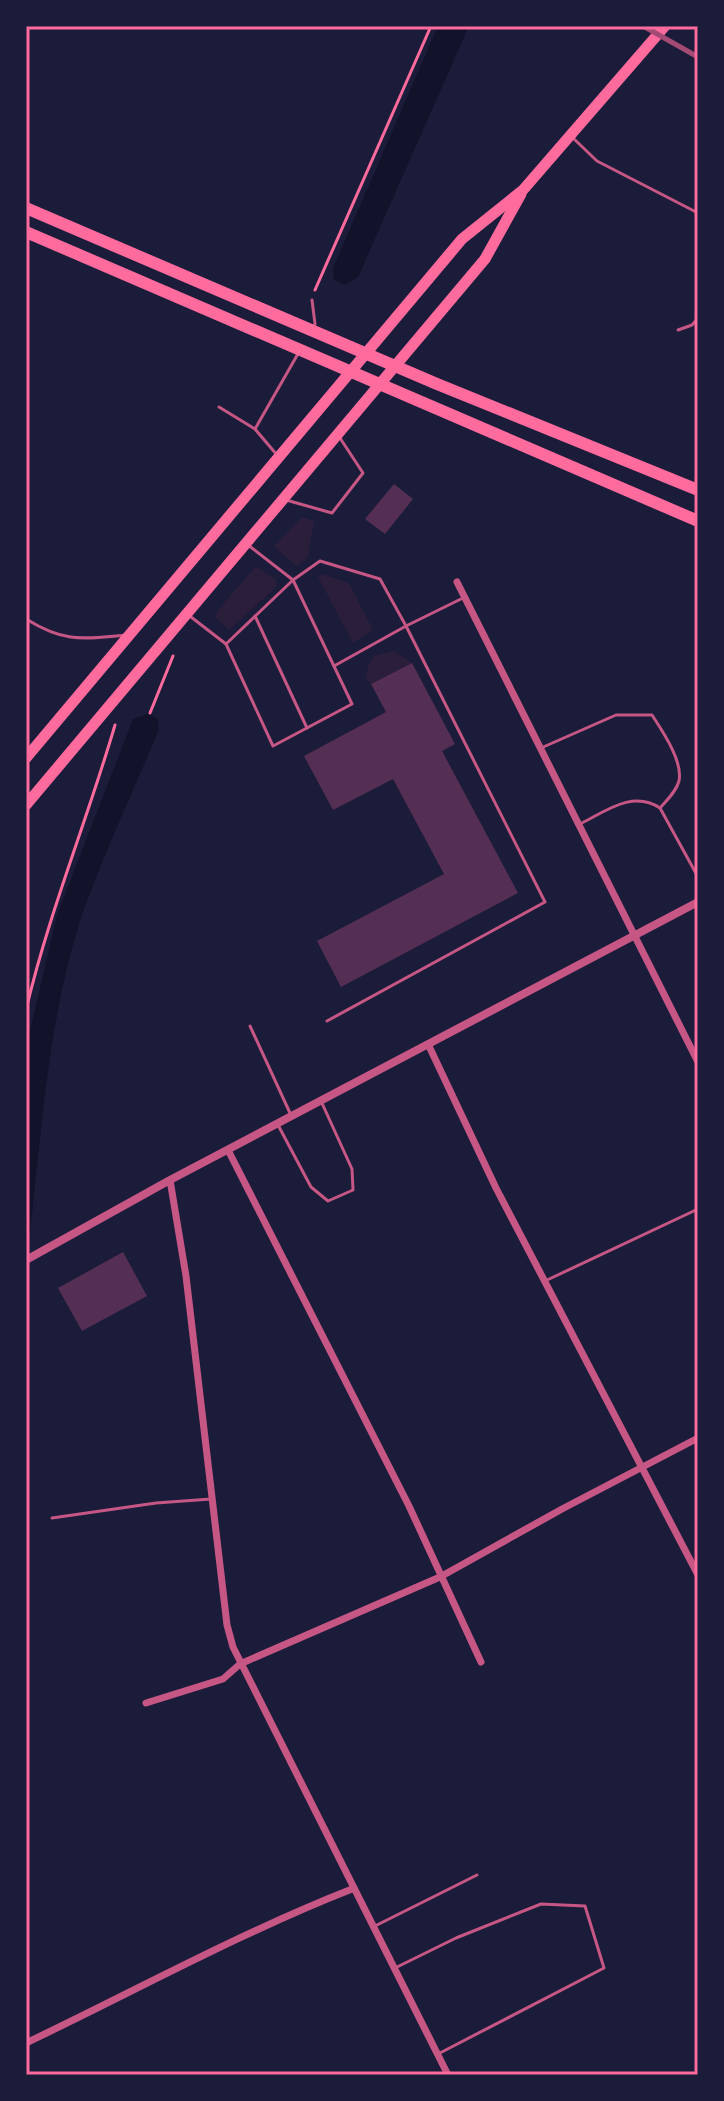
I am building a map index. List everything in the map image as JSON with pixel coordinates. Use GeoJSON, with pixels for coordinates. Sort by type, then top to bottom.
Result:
{"type":"FeatureCollection","features":[{"type":"Feature","properties":{"kind":"highway"},"geometry":{"type":"LineString","coordinates":[[26,758],[462,239],[523,190],[665,26]]}},
{"type":"Feature","properties":{"kind":"highway"},"geometry":{"type":"LineString","coordinates":[[26,805],[485,259],[523,190]]}},
{"type":"Feature","properties":{"kind":"highway"},"geometry":{"type":"LineString","coordinates":[[26,208],[437,384],[698,490]]}},
{"type":"Feature","properties":{"kind":"highway"},"geometry":{"type":"LineString","coordinates":[[26,232],[698,521]]}},
{"type":"Feature","properties":{"kind":"street"},"geometry":{"type":"LineString","coordinates":[[457,582],[698,1062]]}},
{"type":"Feature","properties":{"kind":"street"},"geometry":{"type":"LineString","coordinates":[[26,1260],[170,1180],[698,902]]}},
{"type":"Feature","properties":{"kind":"street"},"geometry":{"type":"LineString","coordinates":[[428,1044],[496,1188],[698,1575]]}},
{"type":"Feature","properties":{"kind":"street"},"geometry":{"type":"LineString","coordinates":[[228,1150],[409,1506],[481,1662]]}},
{"type":"Feature","properties":{"kind":"street"},"geometry":{"type":"LineString","coordinates":[[170,1180],[186,1276],[227,1625],[240,1664],[448,2075]]}},
{"type":"Feature","properties":{"kind":"street"},"geometry":{"type":"LineString","coordinates":[[146,1703],[223,1679],[240,1664],[440,1577],[698,1438]]}},
{"type":"Feature","properties":{"kind":"street"},"geometry":{"type":"LineString","coordinates":[[26,2043],[195,1958],[352,1889]]}},
{"type":"Feature","properties":{"kind":"lane"},"geometry":{"type":"LineString","coordinates":[[570,135],[597,161],[698,213]]}},
{"type":"Feature","properties":{"kind":"lane"},"geometry":{"type":"LineString","coordinates":[[255,429],[315,324],[312,300]]}},
{"type":"Feature","properties":{"kind":"lane"},"geometry":{"type":"LineString","coordinates":[[678,330],[687,328],[698,318]]}},
{"type":"Feature","properties":{"kind":"lane"},"geometry":{"type":"LineString","coordinates":[[219,407],[255,429],[278,457]]}},
{"type":"Feature","properties":{"kind":"lane"},"geometry":{"type":"LineString","coordinates":[[282,499],[332,513],[363,473],[337,434]]}},
{"type":"Feature","properties":{"kind":"lane"},"geometry":{"type":"LineString","coordinates":[[186,613],[226,644],[273,746],[352,704],[293,580],[245,543]]}},
{"type":"Feature","properties":{"kind":"lane"},"geometry":{"type":"LineString","coordinates":[[226,644],[293,580],[320,561],[380,579],[545,902],[327,1021]]}},
{"type":"Feature","properties":{"kind":"lane"},"geometry":{"type":"LineString","coordinates":[[334,666],[465,597]]}},
{"type":"Feature","properties":{"kind":"lane"},"geometry":{"type":"LineString","coordinates":[[255,616],[307,728]]}},
{"type":"Feature","properties":{"kind":"lane"},"geometry":{"type":"LineString","coordinates":[[26,619],[45,631],[70,638],[130,634]]}},
{"type":"Feature","properties":{"kind":"lane"},"geometry":{"type":"LineString","coordinates":[[541,748],[616,715],[652,715],[678,767],[679,780],[675,791],[660,808]]}},
{"type":"Feature","properties":{"kind":"lane"},"geometry":{"type":"LineString","coordinates":[[579,824],[623,802],[634,800],[654,804],[660,808],[698,877]]}},
{"type":"Feature","properties":{"kind":"lane"},"geometry":{"type":"LineString","coordinates":[[250,1026],[292,1116]]}},
{"type":"Feature","properties":{"kind":"lane"},"geometry":{"type":"LineString","coordinates":[[277,1124],[311,1187],[328,1201],[353,1190],[352,1169],[321,1101]]}},
{"type":"Feature","properties":{"kind":"lane"},"geometry":{"type":"LineString","coordinates":[[545,1281],[698,1209]]}},
{"type":"Feature","properties":{"kind":"lane"},"geometry":{"type":"LineString","coordinates":[[52,1518],[156,1503],[211,1499]]}},
{"type":"Feature","properties":{"kind":"lane"},"geometry":{"type":"LineString","coordinates":[[372,1927],[477,1875]]}},
{"type":"Feature","properties":{"kind":"lane"},"geometry":{"type":"LineString","coordinates":[[394,1969],[456,1938],[541,1904],[585,1906],[604,1968],[438,2054]]}},
{"type":"Feature","properties":{"kind":"path"},"geometry":{"type":"LineString","coordinates":[[312,300],[319,277],[431,26]]}},
{"type":"Feature","properties":{"kind":"path"},"geometry":{"type":"LineString","coordinates":[[150,713],[173,656]]}},
{"type":"Feature","properties":{"kind":"path"},"geometry":{"type":"LineString","coordinates":[[26,1010],[65,873],[115,725]]}},
{"type":"Feature","properties":{"kind":"shaded area"},"geometry":{"type":"Polygon","coordinates":[[[438,26],[469,26],[358,277],[345,285],[334,280],[333,268],[438,26]]]}},
{"type":"Feature","properties":{"kind":"shaded area"},"geometry":{"type":"Polygon","coordinates":[[[302,517],[314,521],[308,557],[296,566],[274,546],[302,517]]]}},
{"type":"Feature","properties":{"kind":"shaded area"},"geometry":{"type":"Polygon","coordinates":[[[256,566],[276,580],[276,587],[229,630],[215,617],[256,566]]]}},
{"type":"Feature","properties":{"kind":"shaded area"},"geometry":{"type":"Polygon","coordinates":[[[322,574],[349,583],[373,630],[353,643],[318,577],[322,574]]]}},
{"type":"Feature","properties":{"kind":"shaded area"},"geometry":{"type":"Polygon","coordinates":[[[393,651],[412,663],[371,684],[366,678],[368,665],[374,656],[393,651]]]}},
{"type":"Feature","properties":{"kind":"shaded area"},"geometry":{"type":"Polygon","coordinates":[[[150,713],[158,720],[159,729],[98,873],[69,960],[53,1039],[29,1240],[26,1242],[26,1048],[57,915],[133,719],[150,713]]]}},
{"type":"Feature","properties":{"kind":"building"},"geometry":{"type":"Polygon","coordinates":[[[394,484],[413,499],[385,534],[365,519],[394,484]]]}},
{"type":"Feature","properties":{"kind":"building"},"geometry":{"type":"Polygon","coordinates":[[[412,663],[455,744],[442,751],[518,893],[341,987],[317,941],[444,874],[393,779],[333,810],[304,756],[386,712],[371,684],[412,663]]]}},
{"type":"Feature","properties":{"kind":"building"},"geometry":{"type":"Polygon","coordinates":[[[123,1252],[147,1296],[82,1331],[58,1288],[123,1252]]]}},
{"type":"Feature","properties":{"kind":"railway"},"geometry":{"type":"LineString","coordinates":[[643,26],[698,57]]}}]}
